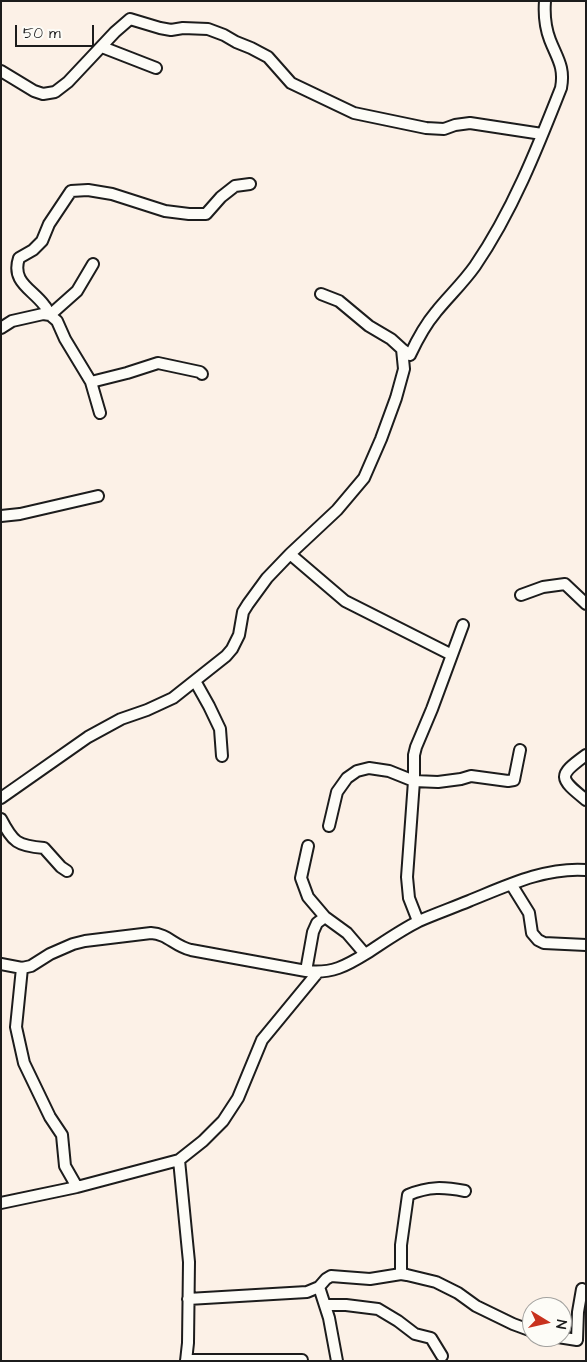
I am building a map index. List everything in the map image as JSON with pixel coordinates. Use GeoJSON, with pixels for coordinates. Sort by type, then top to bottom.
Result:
{"type":"FeatureCollection","features":[{"type":"Feature","properties":{"kind":"street"},"geometry":{"type":"LineString","coordinates":[[321,294],[339,301],[369,326],[392,339],[410,355],[425,327],[474,267],[503,219],[529,166],[561,88],[562,66],[547,31],[544,11],[545,1]]}},
{"type":"Feature","properties":{"kind":"street"},"geometry":{"type":"LineString","coordinates":[[1,71],[34,92],[44,94],[54,92],[68,82],[119,28],[130,19],[172,30],[183,28],[208,29],[268,57],[292,83],[354,114],[426,128],[444,129],[470,122],[542,134]]}},
{"type":"Feature","properties":{"kind":"street"},"geometry":{"type":"LineString","coordinates":[[102,47],[156,68]]}},
{"type":"Feature","properties":{"kind":"street"},"geometry":{"type":"LineString","coordinates":[[100,412],[91,382],[65,340],[57,321],[50,315],[44,304],[18,277],[18,258],[33,250],[42,241],[71,190],[88,190],[112,194],[165,210],[189,214],[206,214],[235,186],[250,184]]}},
{"type":"Feature","properties":{"kind":"street"},"geometry":{"type":"LineString","coordinates":[[50,315],[77,290],[93,264]]}},
{"type":"Feature","properties":{"kind":"street"},"geometry":{"type":"LineString","coordinates":[[1,328],[12,321],[43,314],[50,315]]}},
{"type":"Feature","properties":{"kind":"street"},"geometry":{"type":"LineString","coordinates":[[402,349],[407,363]]}},
{"type":"Feature","properties":{"kind":"street"},"geometry":{"type":"LineString","coordinates":[[1,798],[88,737],[121,718],[148,710],[173,698],[213,667],[232,649],[239,635],[244,612],[267,578],[338,510],[364,478],[396,398],[404,369],[402,349]]}},
{"type":"Feature","properties":{"kind":"street"},"geometry":{"type":"LineString","coordinates":[[91,382],[158,363],[202,374]]}},
{"type":"Feature","properties":{"kind":"street"},"geometry":{"type":"LineString","coordinates":[[1,516],[20,514],[98,496]]}},
{"type":"Feature","properties":{"kind":"street"},"geometry":{"type":"LineString","coordinates":[[290,554],[345,601],[452,655]]}},
{"type":"Feature","properties":{"kind":"street"},"geometry":{"type":"LineString","coordinates":[[521,595],[543,587],[565,584],[586,604]]}},
{"type":"Feature","properties":{"kind":"street"},"geometry":{"type":"LineString","coordinates":[[418,922],[409,898],[407,878],[414,755],[463,625]]}},
{"type":"Feature","properties":{"kind":"street"},"geometry":{"type":"LineString","coordinates":[[195,681],[220,729],[222,756]]}},
{"type":"Feature","properties":{"kind":"street"},"geometry":{"type":"LineString","coordinates":[[329,826],[337,792],[347,778],[357,771],[369,768],[389,771],[414,781],[438,782],[471,776],[514,780],[520,750]]}},
{"type":"Feature","properties":{"kind":"street"},"geometry":{"type":"LineString","coordinates":[[586,755],[568,769],[565,779],[568,785],[586,800]]}},
{"type":"Feature","properties":{"kind":"street"},"geometry":{"type":"LineString","coordinates":[[1,819],[9,835],[18,843],[44,848],[67,871]]}},
{"type":"Feature","properties":{"kind":"street"},"geometry":{"type":"LineString","coordinates":[[308,846],[301,878],[308,897],[325,917],[347,933],[365,954]]}},
{"type":"Feature","properties":{"kind":"street"},"geometry":{"type":"LineString","coordinates":[[1,964],[22,968],[32,966],[50,954],[79,943],[158,933],[184,948],[318,972],[348,965],[418,922],[511,884],[553,871],[586,870]]}},
{"type":"Feature","properties":{"kind":"street"},"geometry":{"type":"LineString","coordinates":[[511,884],[529,913],[532,933],[538,940],[544,943],[586,946]]}},
{"type":"Feature","properties":{"kind":"street"},"geometry":{"type":"LineString","coordinates":[[306,971],[313,932],[317,923],[325,917]]}},
{"type":"Feature","properties":{"kind":"street"},"geometry":{"type":"LineString","coordinates":[[22,968],[16,1027],[24,1063],[50,1117],[62,1135],[65,1166],[76,1187]]}},
{"type":"Feature","properties":{"kind":"street"},"geometry":{"type":"LineString","coordinates":[[1,1203],[76,1187],[179,1160],[204,1141],[223,1121],[238,1098],[262,1040],[318,972]]}},
{"type":"Feature","properties":{"kind":"street"},"geometry":{"type":"LineString","coordinates":[[179,1160],[189,1262],[186,1360],[302,1360]]}},
{"type":"Feature","properties":{"kind":"street"},"geometry":{"type":"LineString","coordinates":[[401,1274],[401,1245],[408,1195],[421,1189],[444,1187],[465,1190]]}},
{"type":"Feature","properties":{"kind":"street"},"geometry":{"type":"LineString","coordinates":[[188,1299],[307,1292],[319,1287],[326,1279],[332,1276],[370,1279],[401,1274],[436,1282],[458,1293],[476,1306],[522,1327]]}},
{"type":"Feature","properties":{"kind":"street"},"geometry":{"type":"LineString","coordinates":[[319,1287],[329,1318],[337,1361]]}},
{"type":"Feature","properties":{"kind":"street"},"geometry":{"type":"LineString","coordinates":[[572,1339],[577,1340],[578,1312],[582,1289]]}},
{"type":"Feature","properties":{"kind":"street"},"geometry":{"type":"LineString","coordinates":[[325,1305],[346,1304],[378,1309],[415,1334],[431,1338],[442,1356]]}}]}
